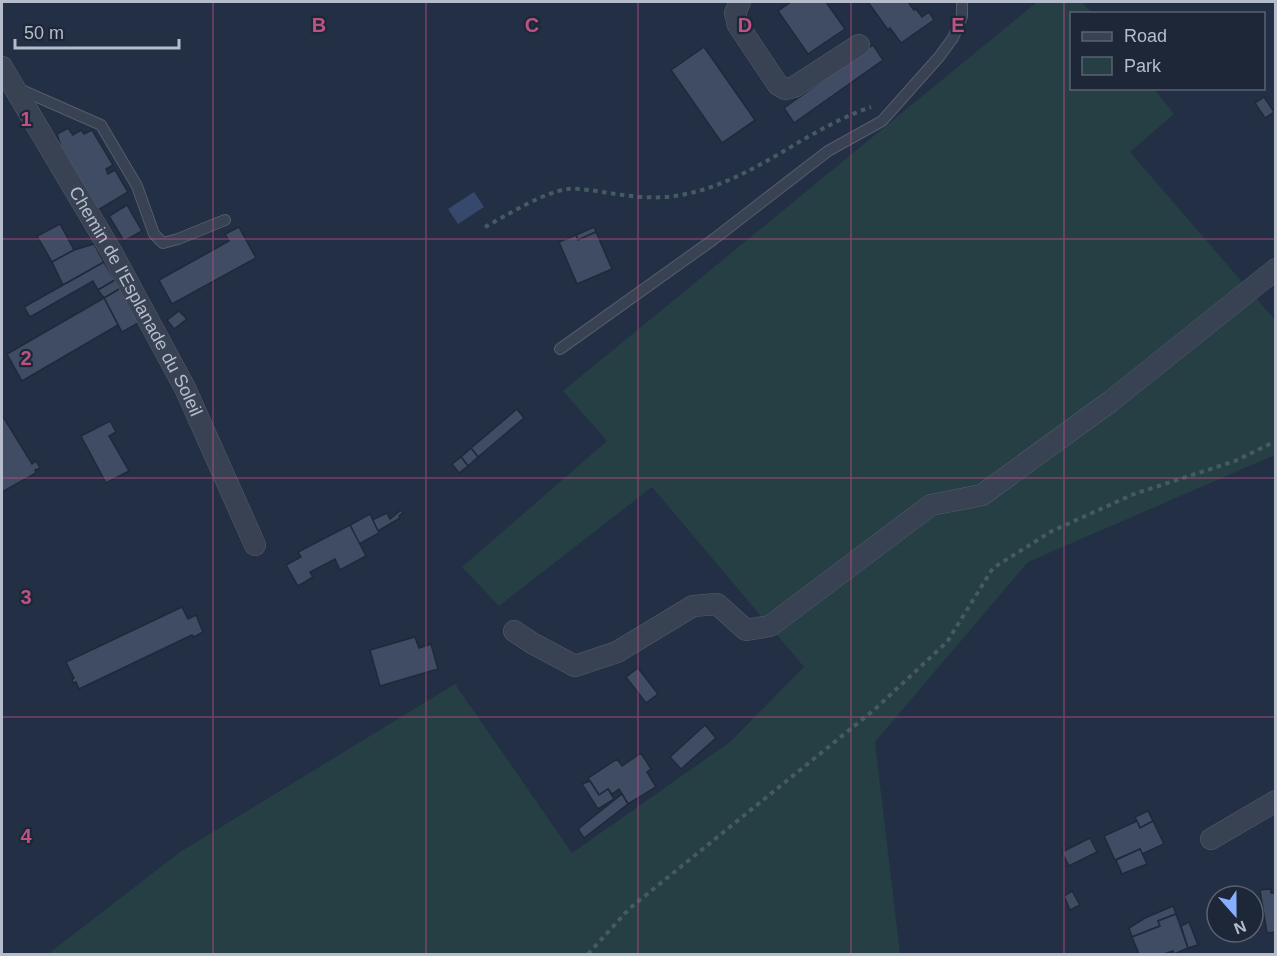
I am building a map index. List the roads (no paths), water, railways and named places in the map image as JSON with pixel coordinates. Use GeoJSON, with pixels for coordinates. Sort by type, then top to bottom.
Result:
{"type":"FeatureCollection","features":[{"type":"Feature","properties":{"kind":"street"},"geometry":{"type":"LineString","coordinates":[[740,2],[735,14],[738,25],[778,85],[785,89],[794,87],[859,45]]}},
{"type":"Feature","properties":{"kind":"street","name":"Chemin de l'Esplanade du Soleil"},"geometry":{"type":"LineString","coordinates":[[2,67],[111,251],[185,388],[255,545]]}},
{"type":"Feature","properties":{"kind":"street"},"geometry":{"type":"LineString","coordinates":[[514,631],[575,666],[617,652],[693,606],[717,604],[746,630],[770,626],[931,505],[981,495],[1111,401],[1275,269]]}},
{"type":"Feature","properties":{"kind":"street"},"geometry":{"type":"LineString","coordinates":[[1211,839],[1275,801]]}},
{"type":"Feature","properties":{"kind":"lane"},"geometry":{"type":"LineString","coordinates":[[560,348],[714,239],[828,151],[882,121],[939,57],[952,38],[962,16],[962,2]]}},
{"type":"Feature","properties":{"kind":"lane"},"geometry":{"type":"LineString","coordinates":[[14,87],[101,124],[137,186],[154,234],[163,243],[225,220]]}},
{"type":"Feature","properties":{"kind":"water"},"geometry":{"type":"Polygon","coordinates":[[[474,192],[484,207],[458,224],[448,209],[474,192]]]}}]}
